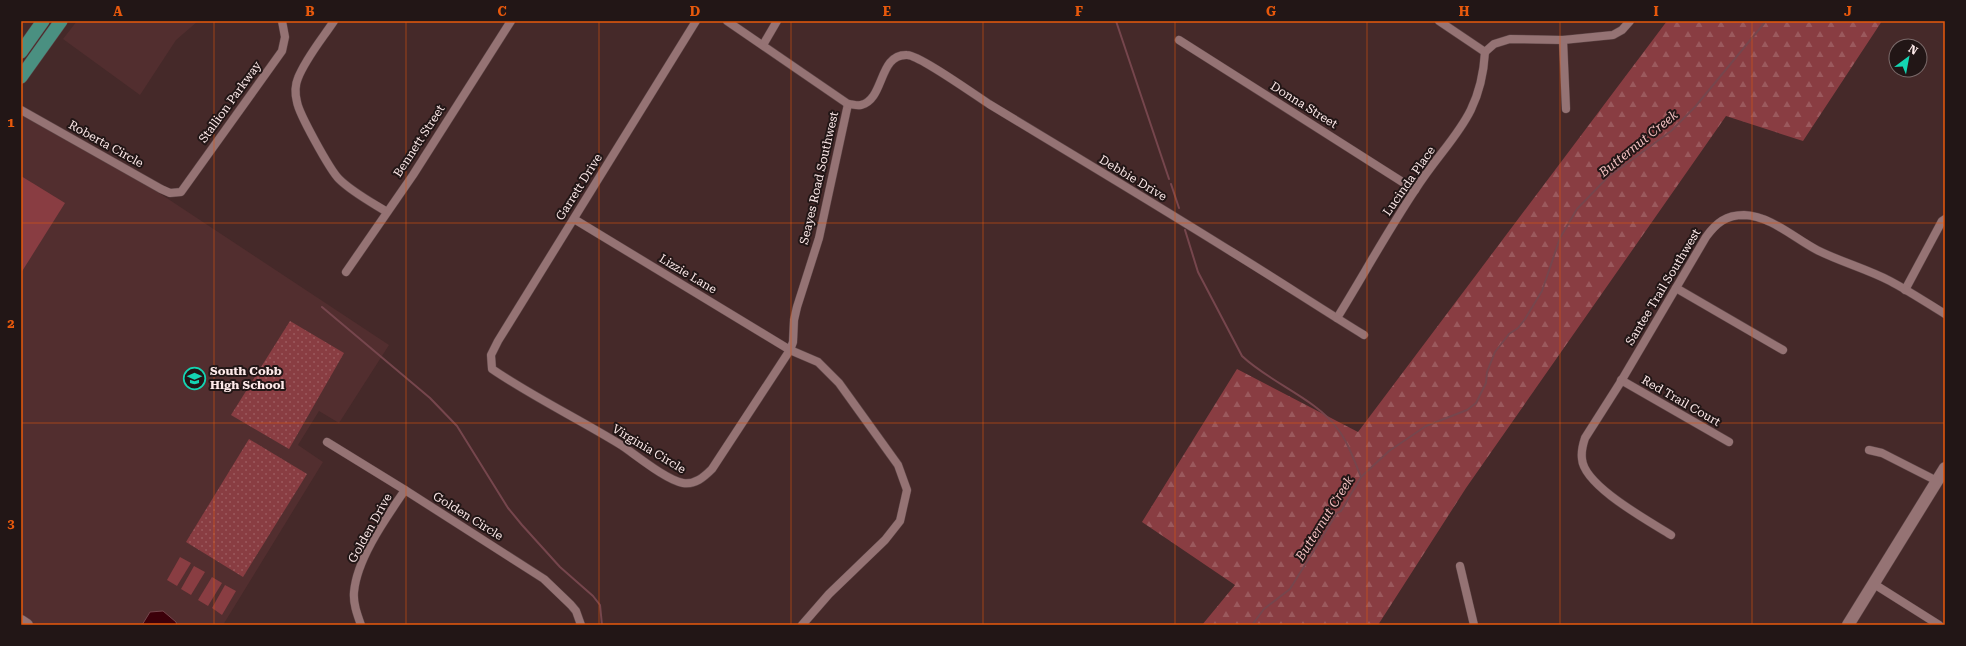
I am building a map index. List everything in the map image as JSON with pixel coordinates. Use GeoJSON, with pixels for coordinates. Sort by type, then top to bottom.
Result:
{"type":"FeatureCollection","features":[{"type":"Feature","properties":{"kind":"main road"},"geometry":{"type":"LineString","coordinates":[[21,52],[43,21]]}},
{"type":"Feature","properties":{"kind":"main road"},"geometry":{"type":"LineString","coordinates":[[21,77],[61,21]]}},
{"type":"Feature","properties":{"kind":"street","name":"Stallion Parkway"},"geometry":{"type":"LineString","coordinates":[[180,192],[282,51],[285,37],[282,21]]}},
{"type":"Feature","properties":{"kind":"street"},"geometry":{"type":"LineString","coordinates":[[334,21],[298,78],[296,94],[297,103],[300,112],[327,162],[338,178],[356,192],[387,212]]}},
{"type":"Feature","properties":{"kind":"street","name":"Bennett Street"},"geometry":{"type":"LineString","coordinates":[[346,272],[413,175],[511,21]]}},
{"type":"Feature","properties":{"kind":"street","name":"Garrett Drive"},"geometry":{"type":"LineString","coordinates":[[492,369],[491,355],[498,341],[696,21]]}},
{"type":"Feature","properties":{"kind":"street","name":"Seayes Road Southwest"},"geometry":{"type":"LineString","coordinates":[[727,21],[848,104],[819,238],[797,307],[794,320],[793,342],[790,350]]}},
{"type":"Feature","properties":{"kind":"street"},"geometry":{"type":"LineString","coordinates":[[763,45],[777,21]]}},
{"type":"Feature","properties":{"kind":"street"},"geometry":{"type":"LineString","coordinates":[[1439,21],[1485,52],[1494,44],[1510,39],[1563,40],[1613,34],[1622,30],[1630,21]]}},
{"type":"Feature","properties":{"kind":"street","name":"Donna Street"},"geometry":{"type":"LineString","coordinates":[[1179,40],[1415,190]]}},
{"type":"Feature","properties":{"kind":"street"},"geometry":{"type":"LineString","coordinates":[[1563,40],[1566,109]]}},
{"type":"Feature","properties":{"kind":"street","name":"Lucinda Place"},"geometry":{"type":"LineString","coordinates":[[1338,318],[1415,190],[1466,121],[1478,94],[1484,71],[1485,52]]}},
{"type":"Feature","properties":{"kind":"street","name":"Debbie Drive"},"geometry":{"type":"LineString","coordinates":[[848,104],[860,105],[868,100],[874,94],[889,64],[900,55],[912,55],[983,100],[1233,252],[1364,335]]}},
{"type":"Feature","properties":{"kind":"street","name":"Roberta Circle"},"geometry":{"type":"LineString","coordinates":[[21,110],[161,189],[170,193],[180,192]]}},
{"type":"Feature","properties":{"kind":"street","name":"Santee Trail Southwest"},"geometry":{"type":"LineString","coordinates":[[1671,535],[1622,504],[1590,477],[1582,460],[1585,438],[1713,228],[1722,219],[1745,215],[1774,224],[1817,250],[1890,281],[1945,314]]}},
{"type":"Feature","properties":{"kind":"street","name":"Lizzie Lane"},"geometry":{"type":"LineString","coordinates":[[574,219],[790,350]]}},
{"type":"Feature","properties":{"kind":"street"},"geometry":{"type":"LineString","coordinates":[[1905,290],[1942,221],[1945,219]]}},
{"type":"Feature","properties":{"kind":"street"},"geometry":{"type":"LineString","coordinates":[[1676,288],[1783,350]]}},
{"type":"Feature","properties":{"kind":"street"},"geometry":{"type":"LineString","coordinates":[[790,350],[818,362],[839,383],[898,465],[907,490],[900,521],[885,540],[829,594],[802,625]]}},
{"type":"Feature","properties":{"kind":"street","name":"Virginia Circle"},"geometry":{"type":"LineString","coordinates":[[492,369],[515,384],[620,444],[676,481],[690,484],[705,476],[719,460],[790,350]]}},
{"type":"Feature","properties":{"kind":"street","name":"Red Trail Court"},"geometry":{"type":"LineString","coordinates":[[1621,380],[1729,442]]}},
{"type":"Feature","properties":{"kind":"street","name":"Golden Circle"},"geometry":{"type":"LineString","coordinates":[[327,442],[405,490],[544,580],[572,605],[581,625]]}},
{"type":"Feature","properties":{"kind":"street"},"geometry":{"type":"LineString","coordinates":[[1869,450],[1882,453],[1937,481]]}},
{"type":"Feature","properties":{"kind":"street"},"geometry":{"type":"LineString","coordinates":[[1848,625],[1945,468]]}},
{"type":"Feature","properties":{"kind":"street","name":"Golden Drive"},"geometry":{"type":"LineString","coordinates":[[361,625],[354,598],[358,572],[368,550],[405,490]]}},
{"type":"Feature","properties":{"kind":"street"},"geometry":{"type":"LineString","coordinates":[[1460,566],[1474,625]]}},
{"type":"Feature","properties":{"kind":"street"},"geometry":{"type":"LineString","coordinates":[[1874,584],[1939,625]]}},
{"type":"Feature","properties":{"kind":"street"},"geometry":{"type":"LineString","coordinates":[[21,621],[27,625]]}},
{"type":"Feature","properties":{"kind":"shaded area"},"geometry":{"type":"Polygon","coordinates":[[[77,21],[198,21],[176,40],[140,95],[63,39],[77,21]]]}},
{"type":"Feature","properties":{"kind":"shaded area","name":"South Cobb High School"},"geometry":{"type":"Polygon","coordinates":[[[21,109],[85,144],[389,345],[339,423],[319,411],[298,445],[323,462],[223,625],[21,625],[21,109]]]}},
{"type":"Feature","properties":{"kind":"shaded area"},"geometry":{"type":"Polygon","coordinates":[[[163,611],[176,622],[177,625],[142,625],[150,612],[163,611]]]}},
{"type":"Feature","properties":{"kind":"green space"},"geometry":{"type":"Polygon","coordinates":[[[1667,21],[1882,21],[1803,141],[1726,116],[1466,488],[1378,625],[1202,625],[1235,585],[1142,522],[1237,369],[1358,432],[1667,21]]]}},
{"type":"Feature","properties":{"kind":"green space"},"geometry":{"type":"Polygon","coordinates":[[[21,176],[65,203],[21,273],[21,176]]]}},
{"type":"Feature","properties":{"kind":"green space"},"geometry":{"type":"Polygon","coordinates":[[[290,321],[344,353],[289,449],[231,415],[290,321]]]}},
{"type":"Feature","properties":{"kind":"green space"},"geometry":{"type":"Polygon","coordinates":[[[249,439],[307,474],[243,577],[186,542],[249,439]]]}},
{"type":"Feature","properties":{"kind":"green space"},"geometry":{"type":"Polygon","coordinates":[[[180,557],[191,563],[177,586],[167,580],[180,557]]]}},
{"type":"Feature","properties":{"kind":"green space"},"geometry":{"type":"Polygon","coordinates":[[[194,566],[205,572],[191,595],[181,589],[194,566]]]}},
{"type":"Feature","properties":{"kind":"green space"},"geometry":{"type":"Polygon","coordinates":[[[212,577],[222,583],[208,606],[198,600],[212,577]]]}},
{"type":"Feature","properties":{"kind":"green space"},"geometry":{"type":"Polygon","coordinates":[[[225,585],[236,591],[222,615],[212,608],[225,585]]]}},
{"type":"Feature","properties":{"kind":"waterway"},"geometry":{"type":"LineString","coordinates":[[1116,21],[1169,179]]}},
{"type":"Feature","properties":{"kind":"waterway","name":"Butternut Creek"},"geometry":{"type":"LineString","coordinates":[[1252,625],[1264,609],[1290,589],[1337,513],[1341,511],[1361,477],[1389,451],[1426,426],[1467,410],[1476,403],[1486,383],[1487,372],[1495,352],[1509,334],[1518,328],[1525,319],[1542,291],[1560,238],[1577,209],[1608,177],[1671,131],[1695,107],[1766,21]]}},
{"type":"Feature","properties":{"kind":"waterway"},"geometry":{"type":"LineString","coordinates":[[1171,184],[1179,208]]}},
{"type":"Feature","properties":{"kind":"waterway"},"geometry":{"type":"LineString","coordinates":[[1185,230],[1198,272],[1242,356],[1265,374],[1305,399],[1328,418],[1344,439],[1361,477]]}},
{"type":"Feature","properties":{"kind":"waterway"},"geometry":{"type":"LineString","coordinates":[[322,307],[430,398],[457,426],[508,508],[560,567],[593,596],[600,605],[602,625]]}},
{"type":"Feature","properties":{"kind":"place","name":"South Cobb High School"},"geometry":{"type":"Point","coordinates":[194,378]}}]}
